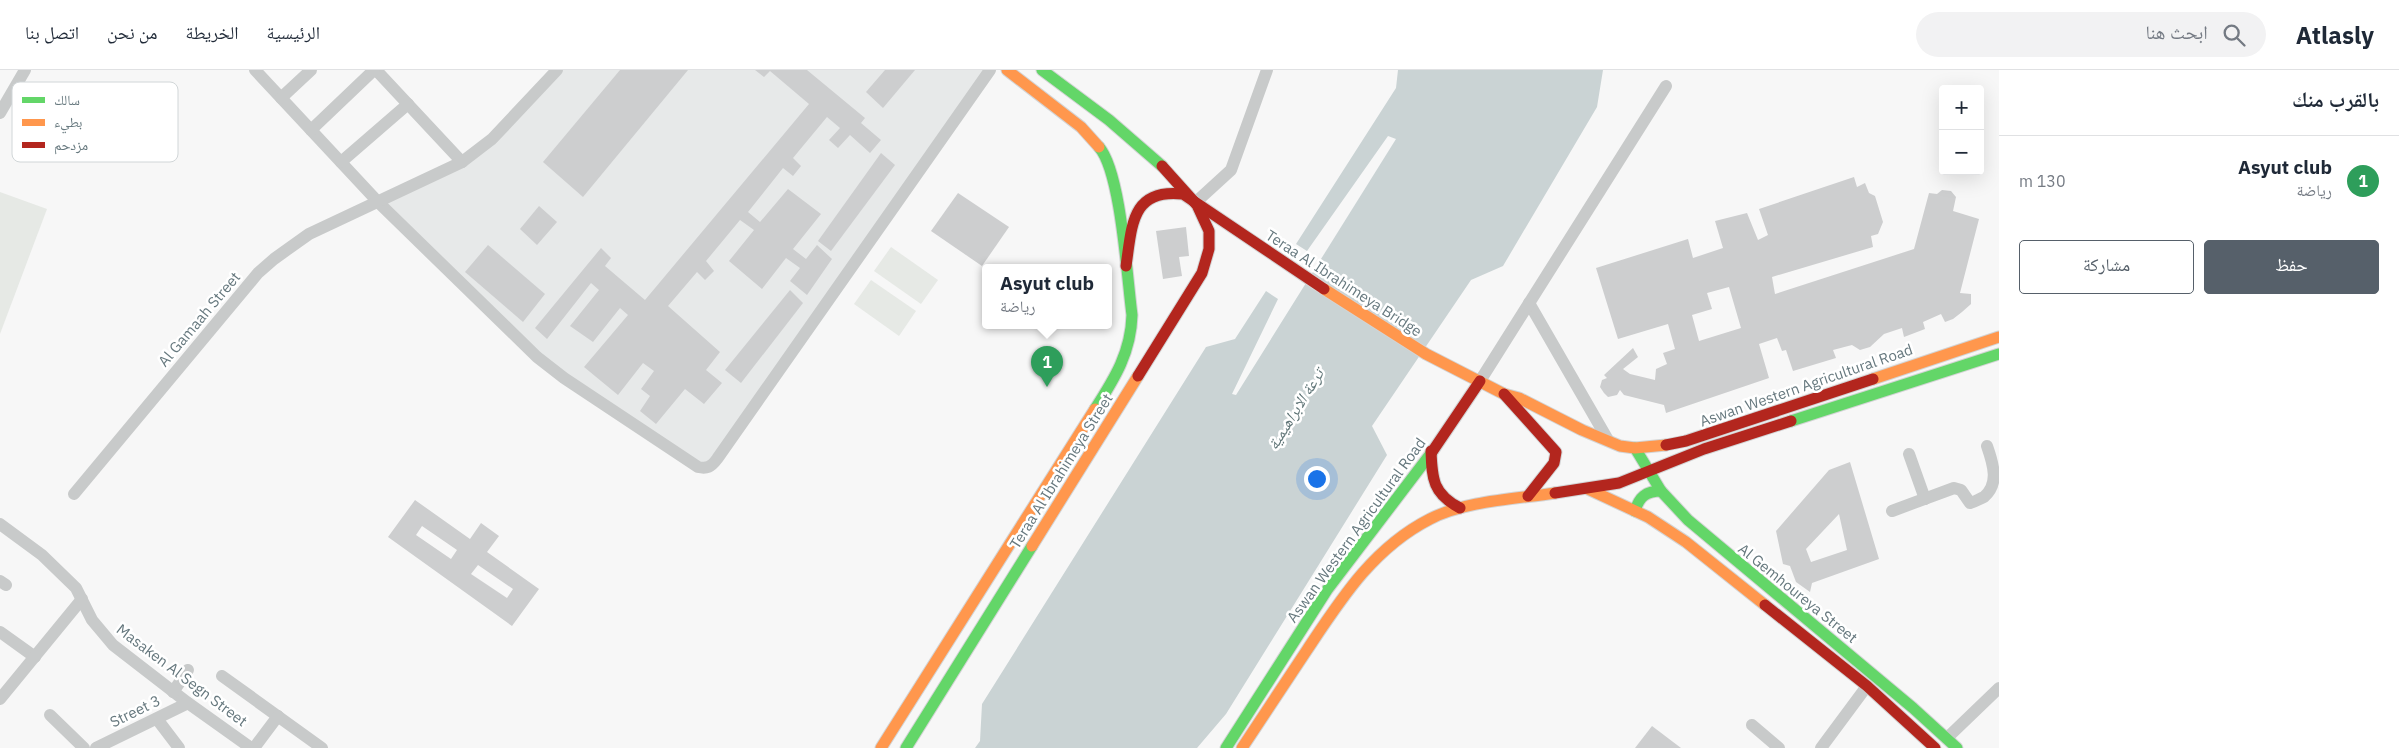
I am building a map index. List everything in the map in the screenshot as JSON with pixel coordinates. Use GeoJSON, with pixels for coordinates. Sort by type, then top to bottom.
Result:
{"type":"FeatureCollection","features":[{"type":"Feature","properties":{"kind":"main road","name":"Teraa Al Ibrahimeya Street"},"geometry":{"type":"LineString","coordinates":[[881,748],[1119,371],[1128,352],[1132,334],[1132,315],[1115,183],[1106,155],[1081,127],[1007,70]]}},
{"type":"Feature","properties":{"kind":"main road"},"geometry":{"type":"LineString","coordinates":[[1042,70],[1130,137],[1196,202]]}},
{"type":"Feature","properties":{"kind":"main road"},"geometry":{"type":"LineString","coordinates":[[1126,266],[1134,219],[1139,208],[1147,198],[1158,192],[1170,190],[1183,194],[1196,202]]}},
{"type":"Feature","properties":{"kind":"main road","name":"Teraa Al Ibrahimeya Street"},"geometry":{"type":"LineString","coordinates":[[906,748],[1202,273],[1208,258],[1210,244],[1208,226],[1196,202]]}},
{"type":"Feature","properties":{"kind":"main road","name":"Teraa Al Ibrahimeya Bridge"},"geometry":{"type":"LineString","coordinates":[[1196,202],[1273,256],[1426,354],[1480,381]]}},
{"type":"Feature","properties":{"kind":"main road","name":"Aswan Western Agricultural Road"},"geometry":{"type":"LineString","coordinates":[[1504,394],[1520,398],[1582,430],[1620,446],[1635,448],[1669,446],[1999,337]]}},
{"type":"Feature","properties":{"kind":"main road","name":"Aswan Western Agricultural Road"},"geometry":{"type":"LineString","coordinates":[[1242,748],[1342,596],[1372,561],[1388,546],[1430,519],[1460,508],[1619,483],[1704,449],[1999,354]]}},
{"type":"Feature","properties":{"kind":"main road"},"geometry":{"type":"LineString","coordinates":[[1480,381],[1504,394],[1513,408],[1548,441],[1556,452],[1554,463],[1528,496]]}},
{"type":"Feature","properties":{"kind":"main road","name":"Aswan Western Agricultural Road"},"geometry":{"type":"LineString","coordinates":[[1226,748],[1328,590],[1412,480],[1480,381]]}},
{"type":"Feature","properties":{"kind":"main road","name":"Al Gemhoureya Street"},"geometry":{"type":"LineString","coordinates":[[1635,448],[1661,491],[1703,534],[1957,748]]}},
{"type":"Feature","properties":{"kind":"main road"},"geometry":{"type":"LineString","coordinates":[[1431,451],[1432,478],[1436,491],[1445,502],[1460,508]]}},
{"type":"Feature","properties":{"kind":"main road","name":"Al Gemhoureya Street"},"geometry":{"type":"LineString","coordinates":[[1588,489],[1635,511],[1686,542],[1867,686],[1936,748]]}},
{"type":"Feature","properties":{"kind":"main road"},"geometry":{"type":"LineString","coordinates":[[1635,511],[1640,497],[1644,493],[1661,491]]}},
{"type":"Feature","properties":{"kind":"main road"},"geometry":{"type":"LineString","coordinates":[[1000,560],[1017,570]]}},
{"type":"Feature","properties":{"kind":"street"},"geometry":{"type":"LineString","coordinates":[[18,82],[25,70]]}},
{"type":"Feature","properties":{"kind":"street"},"geometry":{"type":"LineString","coordinates":[[255,70],[379,202],[537,357],[572,384],[698,467],[704,468],[710,466],[717,459],[990,70]]}},
{"type":"Feature","properties":{"kind":"street"},"geometry":{"type":"LineString","coordinates":[[281,98],[311,70]]}},
{"type":"Feature","properties":{"kind":"street"},"geometry":{"type":"LineString","coordinates":[[311,130],[375,70],[462,162]]}},
{"type":"Feature","properties":{"kind":"street","name":"Al Gamaah Street"},"geometry":{"type":"LineString","coordinates":[[74,494],[258,273],[309,234],[462,162],[492,139],[557,70]]}},
{"type":"Feature","properties":{"kind":"street"},"geometry":{"type":"LineString","coordinates":[[1196,202],[1231,170],[1267,70]]}},
{"type":"Feature","properties":{"kind":"street"},"geometry":{"type":"LineString","coordinates":[[1480,381],[1666,86]]}},
{"type":"Feature","properties":{"kind":"street"},"geometry":{"type":"LineString","coordinates":[[0,113],[12,92]]}},
{"type":"Feature","properties":{"kind":"street"},"geometry":{"type":"LineString","coordinates":[[342,162],[408,104]]}},
{"type":"Feature","properties":{"kind":"street"},"geometry":{"type":"LineString","coordinates":[[1529,303],[1608,440]]}},
{"type":"Feature","properties":{"kind":"street"},"geometry":{"type":"LineString","coordinates":[[1892,511],[1957,488],[1963,492],[1967,502],[1972,503],[1994,492],[1999,483],[1998,473],[1987,446]]}},
{"type":"Feature","properties":{"kind":"street"},"geometry":{"type":"LineString","coordinates":[[1909,454],[1925,499]]}},
{"type":"Feature","properties":{"kind":"street","name":"Masaken Al Segn Street"},"geometry":{"type":"LineString","coordinates":[[0,524],[42,555],[76,588],[92,620],[105,637],[173,692],[252,748]]}},
{"type":"Feature","properties":{"kind":"street"},"geometry":{"type":"LineString","coordinates":[[1,697],[82,600]]}},
{"type":"Feature","properties":{"kind":"street"},"geometry":{"type":"LineString","coordinates":[[0,632],[35,657]]}},
{"type":"Feature","properties":{"kind":"street"},"geometry":{"type":"LineString","coordinates":[[173,692],[188,670]]}},
{"type":"Feature","properties":{"kind":"street"},"geometry":{"type":"LineString","coordinates":[[222,676],[322,748]]}},
{"type":"Feature","properties":{"kind":"street"},"geometry":{"type":"LineString","coordinates":[[1822,748],[1867,686]]}},
{"type":"Feature","properties":{"kind":"street"},"geometry":{"type":"LineString","coordinates":[[1947,738],[1999,688]]}},
{"type":"Feature","properties":{"kind":"street","name":"Street 3"},"geometry":{"type":"LineString","coordinates":[[96,748],[188,703]]}},
{"type":"Feature","properties":{"kind":"street"},"geometry":{"type":"LineString","coordinates":[[50,715],[84,748]]}},
{"type":"Feature","properties":{"kind":"street"},"geometry":{"type":"LineString","coordinates":[[252,748],[278,716]]}},
{"type":"Feature","properties":{"kind":"street"},"geometry":{"type":"LineString","coordinates":[[157,719],[179,748]]}},
{"type":"Feature","properties":{"kind":"street"},"geometry":{"type":"LineString","coordinates":[[1752,725],[1779,748]]}},
{"type":"Feature","properties":{"kind":"shaded area"},"geometry":{"type":"Polygon","coordinates":[[[555,70],[990,70],[705,469],[564,378],[379,203],[462,162],[555,70]]]}},
{"type":"Feature","properties":{"kind":"shaded area"},"geometry":{"type":"Polygon","coordinates":[[[0,192],[47,209],[0,334],[0,192]]]}},
{"type":"Feature","properties":{"kind":"shaded area"},"geometry":{"type":"Polygon","coordinates":[[[891,247],[938,280],[921,304],[874,271],[891,247]]]}},
{"type":"Feature","properties":{"kind":"shaded area"},"geometry":{"type":"Polygon","coordinates":[[[871,280],[916,311],[899,336],[854,304],[871,280]]]}},
{"type":"Feature","properties":{"kind":"water","name":"ترعة الابراهيمية"},"geometry":{"type":"Polygon","coordinates":[[[1398,70],[1603,70],[1597,107],[1503,266],[1471,280],[1372,426],[1387,455],[1226,714],[1197,748],[975,748],[980,741],[982,704],[1206,347],[1235,339],[1266,291],[1278,299],[1232,394],[1236,395],[1396,139],[1388,136],[1307,251],[1296,244],[1396,88],[1398,70]]]}},
{"type":"Feature","properties":{"kind":"building"},"geometry":{"type":"Polygon","coordinates":[[[620,70],[688,70],[583,197],[543,162],[620,70]]]}},
{"type":"Feature","properties":{"kind":"building"},"geometry":{"type":"Polygon","coordinates":[[[755,70],[807,70],[865,118],[861,123],[881,140],[870,153],[850,135],[838,148],[829,140],[840,128],[827,117],[793,158],[801,166],[793,176],[783,168],[748,212],[760,222],[788,189],[821,214],[793,249],[806,259],[817,245],[832,259],[807,295],[790,281],[800,268],[786,258],[762,289],[729,261],[754,230],[740,220],[706,261],[714,271],[705,280],[697,272],[668,306],[720,352],[706,370],[722,383],[704,404],[685,389],[656,424],[640,411],[650,396],[641,389],[654,371],[643,363],[618,395],[584,367],[628,315],[620,308],[593,342],[570,326],[599,290],[591,283],[547,339],[535,328],[601,248],[611,258],[605,266],[645,300],[809,104],[770,71],[764,77],[755,70]]]}},
{"type":"Feature","properties":{"kind":"building"},"geometry":{"type":"Polygon","coordinates":[[[885,70],[915,70],[883,108],[866,92],[885,70]]]}},
{"type":"Feature","properties":{"kind":"building"},"geometry":{"type":"Polygon","coordinates":[[[881,153],[895,165],[831,251],[818,241],[881,153]]]}},
{"type":"Feature","properties":{"kind":"building"},"geometry":{"type":"Polygon","coordinates":[[[1854,177],[1857,187],[1865,183],[1869,193],[1875,196],[1883,222],[1878,234],[1871,236],[1873,247],[1772,277],[1775,294],[1914,249],[1929,193],[1937,194],[1942,190],[1951,191],[1956,197],[1953,211],[1979,219],[1960,293],[1971,294],[1971,304],[1953,319],[1945,322],[1941,314],[1923,322],[1925,329],[1904,337],[1902,328],[1884,334],[1870,347],[1860,350],[1852,345],[1833,350],[1836,358],[1793,371],[1786,350],[1782,351],[1777,338],[1759,344],[1769,378],[1666,413],[1664,405],[1624,395],[1620,390],[1617,395],[1608,397],[1600,387],[1602,380],[1607,378],[1604,375],[1633,348],[1638,357],[1623,369],[1630,374],[1655,380],[1656,369],[1667,364],[1663,353],[1675,349],[1668,324],[1618,339],[1596,268],[1688,239],[1693,258],[1723,248],[1715,221],[1747,213],[1758,240],[1768,235],[1759,209],[1854,177]],[[1729,287],[1707,293],[1712,309],[1692,315],[1699,341],[1741,328],[1729,287]]]}},
{"type":"Feature","properties":{"kind":"building"},"geometry":{"type":"Polygon","coordinates":[[[958,193],[1009,227],[982,266],[931,231],[958,193]]]}},
{"type":"Feature","properties":{"kind":"building"},"geometry":{"type":"Polygon","coordinates":[[[539,206],[557,222],[537,245],[520,229],[539,206]]]}},
{"type":"Feature","properties":{"kind":"building"},"geometry":{"type":"Polygon","coordinates":[[[1186,227],[1189,256],[1179,257],[1182,276],[1163,279],[1156,231],[1186,227]]]}},
{"type":"Feature","properties":{"kind":"building"},"geometry":{"type":"Polygon","coordinates":[[[488,245],[545,294],[523,322],[465,272],[488,245]]]}},
{"type":"Feature","properties":{"kind":"building"},"geometry":{"type":"Polygon","coordinates":[[[790,290],[803,303],[741,383],[725,370],[790,290]]]}},
{"type":"Feature","properties":{"kind":"building"},"geometry":{"type":"Polygon","coordinates":[[[1850,462],[1879,559],[1812,583],[1810,592],[1796,582],[1790,566],[1783,564],[1776,531],[1829,470],[1850,462]],[[1839,514],[1806,549],[1811,562],[1847,550],[1839,514]]]}},
{"type":"Feature","properties":{"kind":"building"},"geometry":{"type":"Polygon","coordinates":[[[415,500],[470,539],[481,523],[499,536],[487,552],[539,589],[512,626],[388,537],[415,500]],[[422,526],[416,535],[451,559],[457,550],[422,526]],[[478,565],[471,574],[507,598],[513,589],[478,565]]]}},
{"type":"Feature","properties":{"kind":"building"},"geometry":{"type":"Polygon","coordinates":[[[1652,726],[1681,748],[1635,748],[1652,726]]]}},
{"type":"Feature","properties":{"kind":"traffic: fast"},"geometry":{"type":"LineString","coordinates":[[1042,70],[1109,120],[1162,166]]}},
{"type":"Feature","properties":{"kind":"traffic: fast"},"geometry":{"type":"LineString","coordinates":[[1095,409],[1121,364],[1129,341],[1132,315],[1118,201],[1107,160],[1099,147]]}},
{"type":"Feature","properties":{"kind":"traffic: fast"},"geometry":{"type":"LineString","coordinates":[[1791,421],[1999,354]]}},
{"type":"Feature","properties":{"kind":"traffic: fast"},"geometry":{"type":"LineString","coordinates":[[1635,448],[1661,491],[1688,520],[1913,708],[1957,748]]}},
{"type":"Feature","properties":{"kind":"traffic: fast"},"geometry":{"type":"LineString","coordinates":[[1226,748],[1327,590],[1432,452]]}},
{"type":"Feature","properties":{"kind":"traffic: fast"},"geometry":{"type":"LineString","coordinates":[[1635,511],[1644,496],[1651,492],[1661,491]]}},
{"type":"Feature","properties":{"kind":"traffic: fast"},"geometry":{"type":"LineString","coordinates":[[906,748],[1032,546]]}},
{"type":"Feature","properties":{"kind":"traffic: slow"},"geometry":{"type":"LineString","coordinates":[[1007,70],[1081,127],[1099,147]]}},
{"type":"Feature","properties":{"kind":"traffic: slow"},"geometry":{"type":"LineString","coordinates":[[1324,289],[1426,354],[1504,394],[1519,398],[1582,430],[1620,446],[1635,448],[1666,445]]}},
{"type":"Feature","properties":{"kind":"traffic: slow"},"geometry":{"type":"LineString","coordinates":[[1873,379],[1999,337]]}},
{"type":"Feature","properties":{"kind":"traffic: slow"},"geometry":{"type":"LineString","coordinates":[[1032,546],[1138,376]]}},
{"type":"Feature","properties":{"kind":"traffic: slow"},"geometry":{"type":"LineString","coordinates":[[881,748],[1095,409]]}},
{"type":"Feature","properties":{"kind":"traffic: slow"},"geometry":{"type":"LineString","coordinates":[[1588,489],[1648,517],[1686,542],[1765,605]]}},
{"type":"Feature","properties":{"kind":"traffic: slow"},"geometry":{"type":"LineString","coordinates":[[1242,748],[1346,594],[1375,560],[1392,545],[1430,519],[1459,508],[1555,493]]}},
{"type":"Feature","properties":{"kind":"traffic: jam"},"geometry":{"type":"LineString","coordinates":[[1138,376],[1202,273],[1209,249],[1209,231],[1197,205],[1162,166]]}},
{"type":"Feature","properties":{"kind":"traffic: jam"},"geometry":{"type":"LineString","coordinates":[[1126,266],[1133,224],[1137,213],[1144,204],[1153,197],[1166,194],[1183,194],[1324,289]]}},
{"type":"Feature","properties":{"kind":"traffic: jam"},"geometry":{"type":"LineString","coordinates":[[1666,445],[1686,441],[1873,379]]}},
{"type":"Feature","properties":{"kind":"traffic: jam"},"geometry":{"type":"LineString","coordinates":[[1432,452],[1480,381]]}},
{"type":"Feature","properties":{"kind":"traffic: jam"},"geometry":{"type":"LineString","coordinates":[[1504,394],[1556,452],[1554,463],[1528,496]]}},
{"type":"Feature","properties":{"kind":"traffic: jam"},"geometry":{"type":"LineString","coordinates":[[1555,493],[1619,483],[1704,449],[1791,421]]}},
{"type":"Feature","properties":{"kind":"traffic: jam"},"geometry":{"type":"LineString","coordinates":[[1431,451],[1433,478],[1439,491],[1451,503],[1460,508]]}},
{"type":"Feature","properties":{"kind":"traffic: jam"},"geometry":{"type":"LineString","coordinates":[[1765,605],[1867,686],[1935,748]]}},
{"type":"Feature","properties":{"kind":"place","name":"Asyut club"},"geometry":{"type":"Point","coordinates":[1047,387]}}]}
